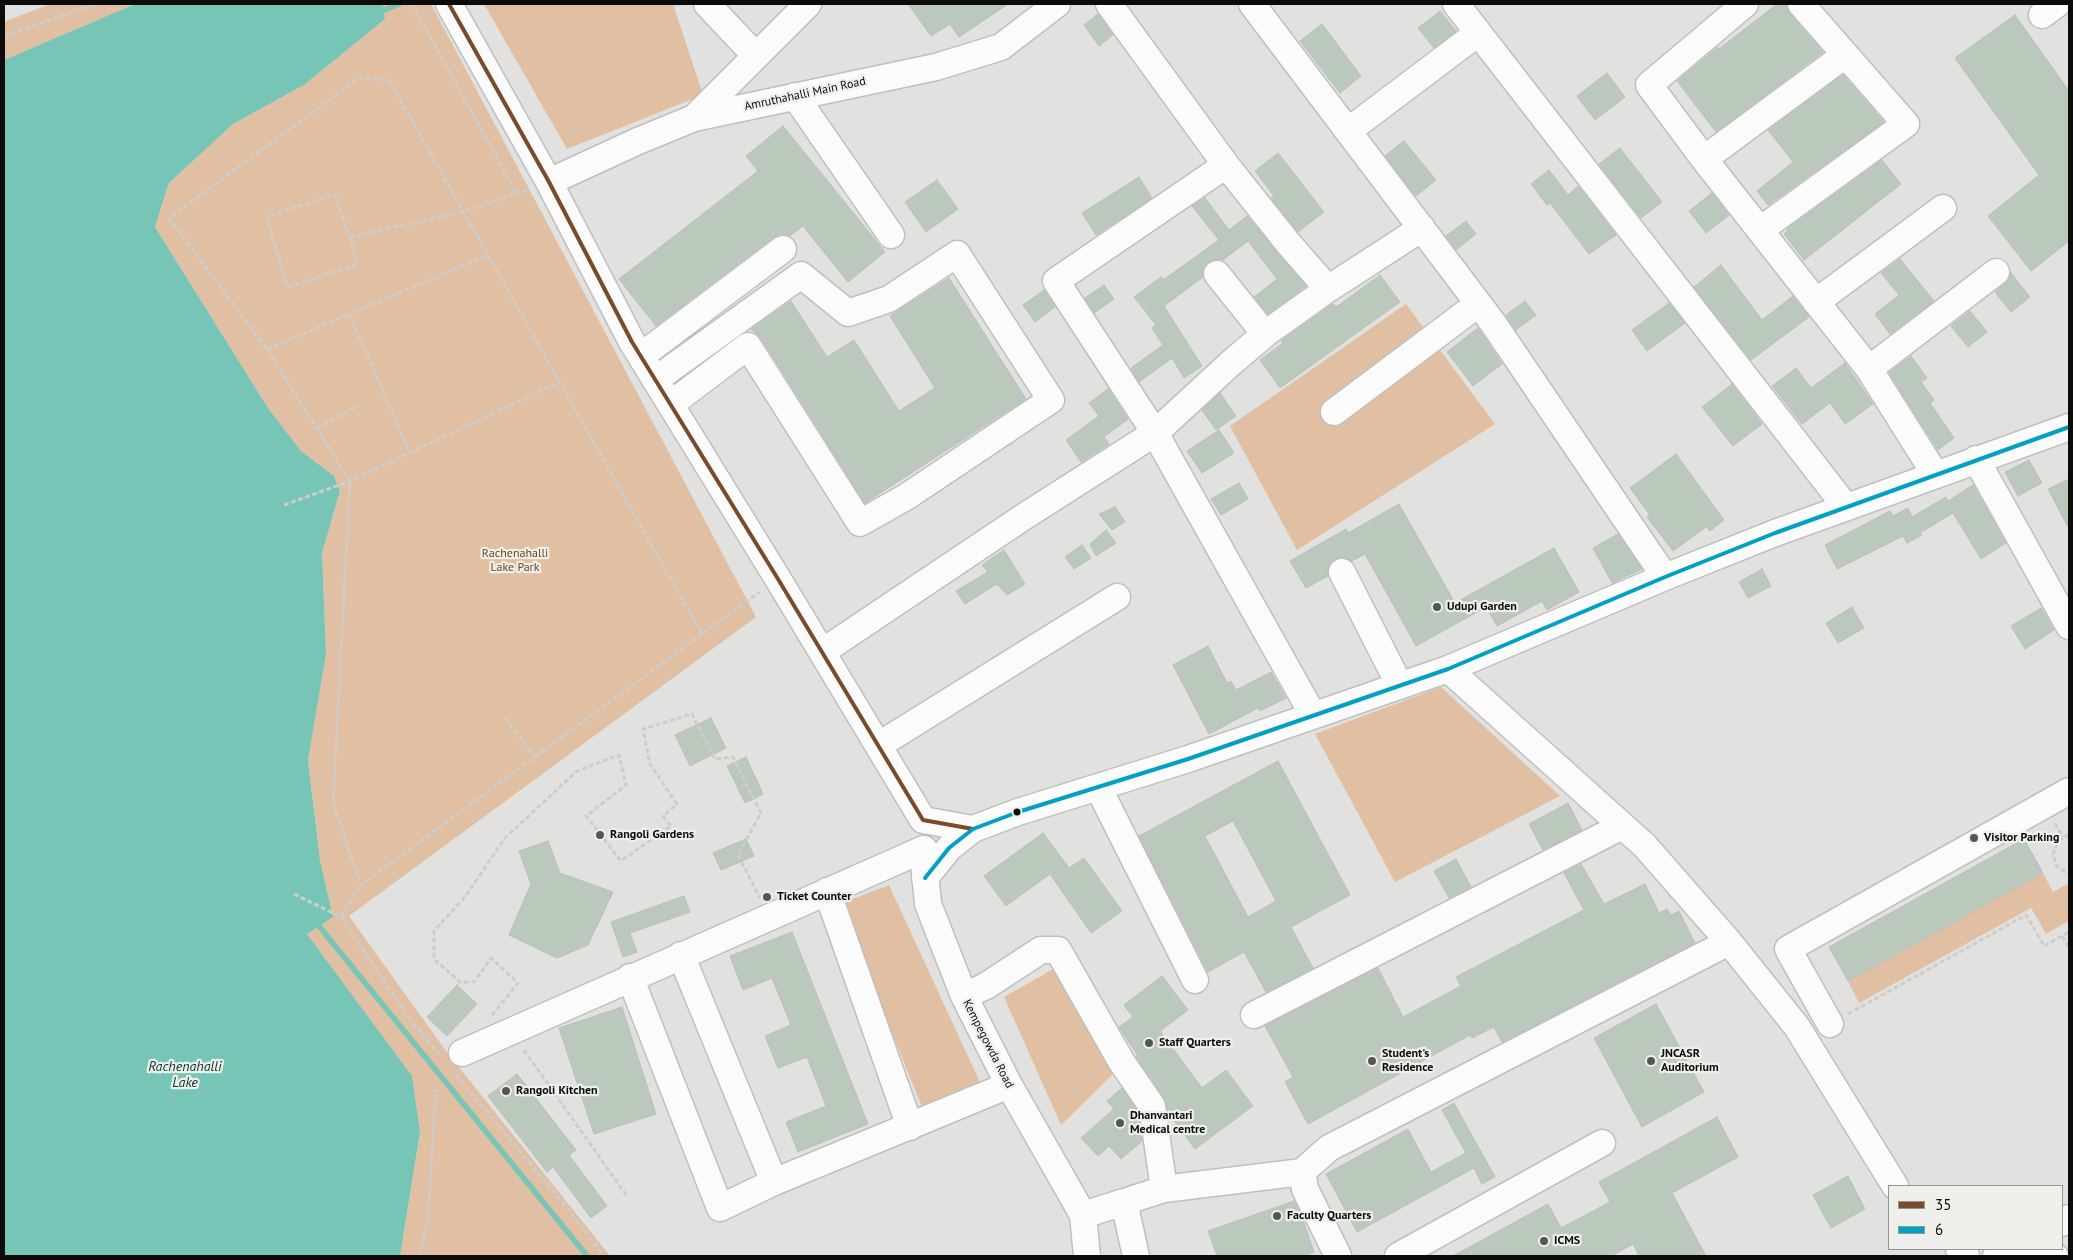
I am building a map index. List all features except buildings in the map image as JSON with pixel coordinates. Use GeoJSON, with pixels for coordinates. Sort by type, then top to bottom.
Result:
{"type":"FeatureCollection","features":[{"type":"Feature","properties":{"kind":"street","name":"Kempegowda Road"},"geometry":{"type":"LineString","coordinates":[[449,4],[548,182],[641,356],[923,820],[928,904],[964,996],[1009,1085],[1083,1214],[1087,1256]]}},
{"type":"Feature","properties":{"kind":"street"},"geometry":{"type":"LineString","coordinates":[[707,4],[756,56]]}},
{"type":"Feature","properties":{"kind":"street"},"geometry":{"type":"LineString","coordinates":[[694,118],[808,4]]}},
{"type":"Feature","properties":{"kind":"street","name":"Amruthahalli Main Road"},"geometry":{"type":"LineString","coordinates":[[548,182],[694,118],[936,67],[1001,47],[1057,4]]}},
{"type":"Feature","properties":{"kind":"street"},"geometry":{"type":"LineString","coordinates":[[1109,4],[1226,165],[1288,243],[1328,289]]}},
{"type":"Feature","properties":{"kind":"street"},"geometry":{"type":"LineString","coordinates":[[1252,4],[1478,304],[1586,459],[1665,577]]}},
{"type":"Feature","properties":{"kind":"street"},"geometry":{"type":"LineString","coordinates":[[1456,4],[1846,507]]}},
{"type":"Feature","properties":{"kind":"street"},"geometry":{"type":"LineString","coordinates":[[1745,4],[1649,85],[1704,159],[1869,369],[1935,474]]}},
{"type":"Feature","properties":{"kind":"street"},"geometry":{"type":"LineString","coordinates":[[1760,230],[1906,124],[1800,4]]}},
{"type":"Feature","properties":{"kind":"street"},"geometry":{"type":"LineString","coordinates":[[1348,131],[1478,33]]}},
{"type":"Feature","properties":{"kind":"street"},"geometry":{"type":"LineString","coordinates":[[1704,159],[1844,55]]}},
{"type":"Feature","properties":{"kind":"street"},"geometry":{"type":"LineString","coordinates":[[795,96],[891,235]]}},
{"type":"Feature","properties":{"kind":"street"},"geometry":{"type":"LineString","coordinates":[[1226,165],[1056,281],[1155,433],[1313,715]]}},
{"type":"Feature","properties":{"kind":"street"},"geometry":{"type":"LineString","coordinates":[[1816,302],[1943,208]]}},
{"type":"Feature","properties":{"kind":"street"},"geometry":{"type":"LineString","coordinates":[[822,652],[1025,516],[1155,433],[1265,334],[1328,289],[1422,228]]}},
{"type":"Feature","properties":{"kind":"street"},"geometry":{"type":"LineString","coordinates":[[641,356],[783,249]]}},
{"type":"Feature","properties":{"kind":"street"},"geometry":{"type":"LineString","coordinates":[[655,380],[733,324],[802,276],[848,313],[889,298],[957,254],[1051,400],[906,498],[860,523],[733,324]]}},
{"type":"Feature","properties":{"kind":"street"},"geometry":{"type":"LineString","coordinates":[[1869,369],[1996,272]]}},
{"type":"Feature","properties":{"kind":"street"},"geometry":{"type":"LineString","coordinates":[[1217,274],[1265,334]]}},
{"type":"Feature","properties":{"kind":"street"},"geometry":{"type":"LineString","coordinates":[[1334,412],[1478,304]]}},
{"type":"Feature","properties":{"kind":"street"},"geometry":{"type":"LineString","coordinates":[[670,404],[748,346]]}},
{"type":"Feature","properties":{"kind":"street"},"geometry":{"type":"LineString","coordinates":[[925,878],[949,848],[973,829],[1018,812],[1098,788],[1448,669],[1665,577],[1846,507],[1935,474],[2068,431]]}},
{"type":"Feature","properties":{"kind":"street"},"geometry":{"type":"LineString","coordinates":[[1976,460],[2069,626]]}},
{"type":"Feature","properties":{"kind":"street"},"geometry":{"type":"LineString","coordinates":[[1342,572],[1400,686]]}},
{"type":"Feature","properties":{"kind":"street"},"geometry":{"type":"LineString","coordinates":[[879,745],[1117,597]]}},
{"type":"Feature","properties":{"kind":"street"},"geometry":{"type":"LineString","coordinates":[[1448,669],[1645,846],[1729,942],[1797,1026],[1894,1185]]}},
{"type":"Feature","properties":{"kind":"street"},"geometry":{"type":"LineString","coordinates":[[1098,788],[1195,980]]}},
{"type":"Feature","properties":{"kind":"street"},"geometry":{"type":"LineString","coordinates":[[1830,1024],[1788,950],[2069,791]]}},
{"type":"Feature","properties":{"kind":"street"},"geometry":{"type":"LineString","coordinates":[[923,820],[973,829]]}},
{"type":"Feature","properties":{"kind":"street"},"geometry":{"type":"LineString","coordinates":[[1254,1016],[1622,826]]}},
{"type":"Feature","properties":{"kind":"street"},"geometry":{"type":"LineString","coordinates":[[452,1060],[503,1034],[681,954],[924,849]]}},
{"type":"Feature","properties":{"kind":"street"},"geometry":{"type":"LineString","coordinates":[[827,891],[910,1127]]}},
{"type":"Feature","properties":{"kind":"street"},"geometry":{"type":"LineString","coordinates":[[1083,1214],[1164,1189],[1302,1172],[1329,1148],[1729,942]]}},
{"type":"Feature","properties":{"kind":"street"},"geometry":{"type":"LineString","coordinates":[[964,996],[986,986],[1041,950],[1058,950],[1121,1061],[1152,1106],[1164,1189]]}},
{"type":"Feature","properties":{"kind":"street"},"geometry":{"type":"LineString","coordinates":[[681,954],[774,1182]]}},
{"type":"Feature","properties":{"kind":"street"},"geometry":{"type":"LineString","coordinates":[[630,977],[720,1208],[774,1182],[1009,1085]]}},
{"type":"Feature","properties":{"kind":"street"},"geometry":{"type":"LineString","coordinates":[[1398,1256],[1602,1143]]}},
{"type":"Feature","properties":{"kind":"street"},"geometry":{"type":"LineString","coordinates":[[1302,1172],[1305,1189],[1338,1256]]}},
{"type":"Feature","properties":{"kind":"street"},"geometry":{"type":"LineString","coordinates":[[1124,1202],[1136,1256]]}},
{"type":"Feature","properties":{"kind":"street"},"geometry":{"type":"LineString","coordinates":[[2013,1252],[2055,1256]]}},
{"type":"Feature","properties":{"kind":"path"},"geometry":{"type":"LineString","coordinates":[[4,36],[95,4]]}},
{"type":"Feature","properties":{"kind":"path"},"geometry":{"type":"LineString","coordinates":[[412,4],[517,194]]}},
{"type":"Feature","properties":{"kind":"path"},"geometry":{"type":"LineString","coordinates":[[361,885],[333,803],[350,481],[267,349],[169,218],[359,78],[389,80],[702,634]]}},
{"type":"Feature","properties":{"kind":"path"},"geometry":{"type":"LineString","coordinates":[[349,237],[463,212],[548,182]]}},
{"type":"Feature","properties":{"kind":"path"},"geometry":{"type":"LineString","coordinates":[[335,194],[349,237],[358,264],[288,287],[266,217],[335,194]]}},
{"type":"Feature","properties":{"kind":"path"},"geometry":{"type":"LineString","coordinates":[[267,349],[488,255]]}},
{"type":"Feature","properties":{"kind":"path"},"geometry":{"type":"LineString","coordinates":[[349,314],[410,453]]}},
{"type":"Feature","properties":{"kind":"path"},"geometry":{"type":"LineString","coordinates":[[284,506],[350,481],[560,382]]}},
{"type":"Feature","properties":{"kind":"path"},"geometry":{"type":"LineString","coordinates":[[316,428],[360,405]]}},
{"type":"Feature","properties":{"kind":"path"},"geometry":{"type":"LineString","coordinates":[[340,917],[361,885],[778,579]]}},
{"type":"Feature","properties":{"kind":"path"},"geometry":{"type":"LineString","coordinates":[[627,1196],[503,1034],[489,1019],[518,982],[491,958],[474,982],[460,982],[434,959],[434,931],[465,897],[505,838],[577,771],[619,755],[626,785],[586,816],[621,861],[672,826],[663,816],[677,804],[650,764],[643,729],[692,714],[715,759],[733,757],[761,813],[738,855],[769,916]]}},
{"type":"Feature","properties":{"kind":"path"},"geometry":{"type":"LineString","coordinates":[[505,718],[535,757]]}},
{"type":"Feature","properties":{"kind":"path"},"geometry":{"type":"LineString","coordinates":[[2069,834],[2058,841],[2053,854],[2057,867],[2069,874]]}},
{"type":"Feature","properties":{"kind":"path"},"geometry":{"type":"LineString","coordinates":[[294,894],[340,917],[408,1017],[452,1060],[604,1256]]}},
{"type":"Feature","properties":{"kind":"path"},"geometry":{"type":"LineString","coordinates":[[1830,1024],[2026,915],[2044,946],[2069,932]]}},
{"type":"Feature","properties":{"kind":"path"},"geometry":{"type":"LineString","coordinates":[[2062,936],[2069,948]]}},
{"type":"Feature","properties":{"kind":"path"},"geometry":{"type":"LineString","coordinates":[[420,1256],[428,1218],[436,1088]]}},
{"type":"Feature","properties":{"kind":"green space"},"geometry":{"type":"Polygon","coordinates":[[[50,4],[135,4],[4,60],[4,22],[50,4]]]}},
{"type":"Feature","properties":{"kind":"green space","name":"Rachenahalli Lake Park"},"geometry":{"type":"Polygon","coordinates":[[[383,4],[431,4],[756,617],[349,916],[446,1051],[610,1256],[400,1256],[420,1132],[412,1077],[307,934],[333,916],[320,860],[308,761],[326,654],[322,553],[340,491],[334,476],[301,451],[268,408],[155,227],[169,183],[233,124],[304,85],[385,19],[383,4]]]}},
{"type":"Feature","properties":{"kind":"green space"},"geometry":{"type":"Polygon","coordinates":[[[484,4],[673,4],[703,95],[567,149],[484,4]]]}},
{"type":"Feature","properties":{"kind":"green space"},"geometry":{"type":"Polygon","coordinates":[[[1406,304],[1495,424],[1297,550],[1230,426],[1406,304]]]}},
{"type":"Feature","properties":{"kind":"green space"},"geometry":{"type":"Polygon","coordinates":[[[1441,687],[1560,796],[1395,882],[1315,734],[1441,687]]]}},
{"type":"Feature","properties":{"kind":"green space"},"geometry":{"type":"Polygon","coordinates":[[[2043,873],[2053,892],[2069,883],[2069,921],[2046,934],[2031,908],[1859,1003],[1848,981],[2043,873]]]}},
{"type":"Feature","properties":{"kind":"green space"},"geometry":{"type":"Polygon","coordinates":[[[889,885],[983,1089],[924,1112],[840,904],[889,885]]]}},
{"type":"Feature","properties":{"kind":"green space"},"geometry":{"type":"Polygon","coordinates":[[[1055,968],[1115,1072],[1061,1125],[1004,997],[1055,968]]]}},
{"type":"Feature","properties":{"kind":"water","name":"Rachenahalli Lake"},"geometry":{"type":"Polygon","coordinates":[[[135,4],[383,4],[385,19],[304,85],[233,124],[169,183],[155,227],[268,408],[301,451],[334,476],[340,491],[322,553],[326,654],[308,761],[320,860],[333,917],[307,934],[412,1076],[420,1132],[400,1256],[4,1256],[4,60],[135,4]]]}},
{"type":"Feature","properties":{"kind":"waterway"},"geometry":{"type":"LineString","coordinates":[[384,10],[399,4]]}},
{"type":"Feature","properties":{"kind":"waterway"},"geometry":{"type":"LineString","coordinates":[[314,920],[587,1256]]}},
{"type":"Feature","properties":{"kind":"transit line","name":"35"},"geometry":{"type":"LineString","coordinates":[[449,4],[549,182],[632,342],[923,820],[973,829]]}},
{"type":"Feature","properties":{"kind":"transit line","name":"6"},"geometry":{"type":"LineString","coordinates":[[925,878],[949,848],[973,829],[1018,812],[1188,759],[1448,669],[1665,577],[1775,533],[2069,427]]}},
{"type":"Feature","properties":{"kind":"place","name":"Udupi Garden"},"geometry":{"type":"Point","coordinates":[1437,607]}},
{"type":"Feature","properties":{"kind":"place","name":"Rangoli Gardens"},"geometry":{"type":"Point","coordinates":[600,835]}},
{"type":"Feature","properties":{"kind":"place","name":"Visitor Parking"},"geometry":{"type":"Point","coordinates":[1974,838]}},
{"type":"Feature","properties":{"kind":"place","name":"Ticket Counter"},"geometry":{"type":"Point","coordinates":[767,897]}},
{"type":"Feature","properties":{"kind":"place","name":"Staff Quarters"},"geometry":{"type":"Point","coordinates":[1149,1043]}},
{"type":"Feature","properties":{"kind":"place","name":"Student's Residence"},"geometry":{"type":"Point","coordinates":[1372,1061]}},
{"type":"Feature","properties":{"kind":"place","name":"JNCASR Auditorium"},"geometry":{"type":"Point","coordinates":[1651,1061]}},
{"type":"Feature","properties":{"kind":"place","name":"Rangoli Kitchen"},"geometry":{"type":"Point","coordinates":[506,1091]}},
{"type":"Feature","properties":{"kind":"place","name":"Dhanvantari Medical centre"},"geometry":{"type":"Point","coordinates":[1120,1123]}},
{"type":"Feature","properties":{"kind":"place","name":"Faculty Quarters"},"geometry":{"type":"Point","coordinates":[1277,1216]}},
{"type":"Feature","properties":{"kind":"place","name":"ICMS"},"geometry":{"type":"Point","coordinates":[1544,1241]}}]}
